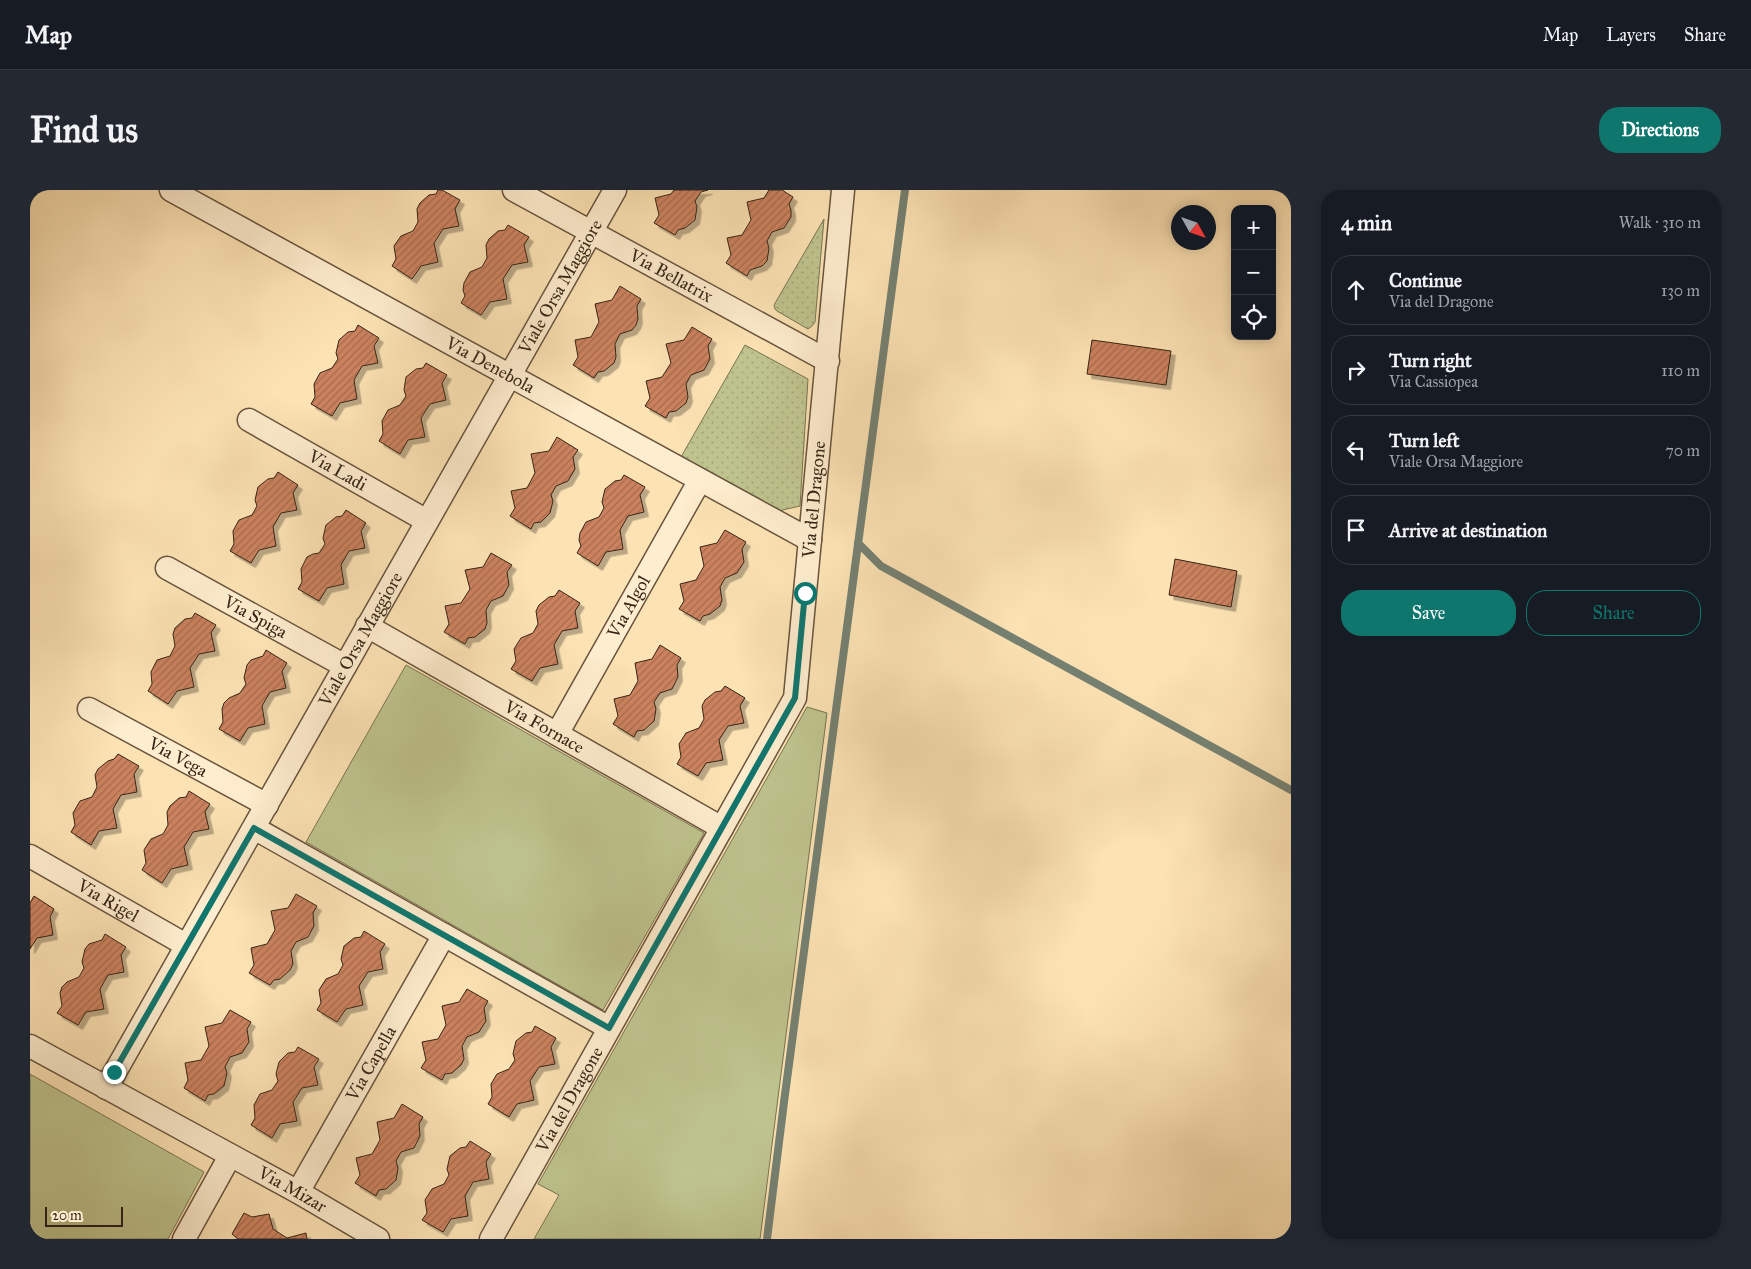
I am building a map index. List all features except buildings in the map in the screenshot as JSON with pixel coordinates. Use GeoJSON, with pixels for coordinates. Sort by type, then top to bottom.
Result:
{"type":"FeatureCollection","features":[{"type":"Feature","properties":{"kind":"street","name":"Via Denebola"},"geometry":{"type":"LineString","coordinates":[[170,190],[202,198],[510,376],[810,540]]}},
{"type":"Feature","properties":{"kind":"street","name":"Via Bellatrix"},"geometry":{"type":"LineString","coordinates":[[514,190],[828,361]]}},
{"type":"Feature","properties":{"kind":"street","name":"Viale Orsa Maggiore"},"geometry":{"type":"LineString","coordinates":[[106,1088],[615,190]]}},
{"type":"Feature","properties":{"kind":"street","name":"Via del Dragone"},"geometry":{"type":"LineString","coordinates":[[491,1239],[795,698],[843,190]]}},
{"type":"Feature","properties":{"kind":"street","name":"Via Ladi"},"geometry":{"type":"LineString","coordinates":[[249,420],[427,521]]}},
{"type":"Feature","properties":{"kind":"street","name":"Via Algol"},"geometry":{"type":"LineString","coordinates":[[557,734],[700,480]]}},
{"type":"Feature","properties":{"kind":"street","name":"Via Spiga"},"geometry":{"type":"LineString","coordinates":[[167,568],[345,666]]}},
{"type":"Feature","properties":{"kind":"street","name":"Via Fornace"},"geometry":{"type":"LineString","coordinates":[[367,626],[722,828]]}},
{"type":"Feature","properties":{"kind":"street","name":"Via Vega"},"geometry":{"type":"LineString","coordinates":[[89,709],[267,805]]}},
{"type":"Feature","properties":{"kind":"street"},"geometry":{"type":"LineString","coordinates":[[254,828],[609,1028]]}},
{"type":"Feature","properties":{"kind":"street","name":"Via Rigel"},"geometry":{"type":"LineString","coordinates":[[30,856],[186,945]]}},
{"type":"Feature","properties":{"kind":"street","name":"Via Capella"},"geometry":{"type":"LineString","coordinates":[[298,1192],[444,935]]}},
{"type":"Feature","properties":{"kind":"street","name":"Via Mizar"},"geometry":{"type":"LineString","coordinates":[[30,1046],[298,1192],[378,1239]]}},
{"type":"Feature","properties":{"kind":"street"},"geometry":{"type":"LineString","coordinates":[[184,1239],[230,1156]]}},
{"type":"Feature","properties":{"kind":"green space"},"geometry":{"type":"Polygon","coordinates":[[[824,219],[815,322],[808,329],[777,311],[774,305],[824,219]]]}},
{"type":"Feature","properties":{"kind":"green space"},"geometry":{"type":"Polygon","coordinates":[[[745,345],[808,379],[800,506],[774,512],[681,457],[745,345]]]}},
{"type":"Feature","properties":{"kind":"green space"},"geometry":{"type":"Polygon","coordinates":[[[406,665],[704,833],[603,1010],[306,842],[406,665]]]}},
{"type":"Feature","properties":{"kind":"green space"},"geometry":{"type":"Polygon","coordinates":[[[807,707],[827,713],[760,1239],[534,1239],[559,1195],[538,1184],[807,707]]]}},
{"type":"Feature","properties":{"kind":"green space"},"geometry":{"type":"Polygon","coordinates":[[[30,1074],[204,1172],[168,1239],[30,1239],[30,1074]]]}},
{"type":"Feature","properties":{"kind":"waterway"},"geometry":{"type":"LineString","coordinates":[[767,1239],[905,190]]}},
{"type":"Feature","properties":{"kind":"waterway"},"geometry":{"type":"LineString","coordinates":[[858,543],[881,566],[1291,790]]}},
{"type":"Feature","properties":{"kind":"route"},"geometry":{"type":"LineString","coordinates":[[114,1072],[254,828],[609,1028],[795,698],[805,593]]}}]}
